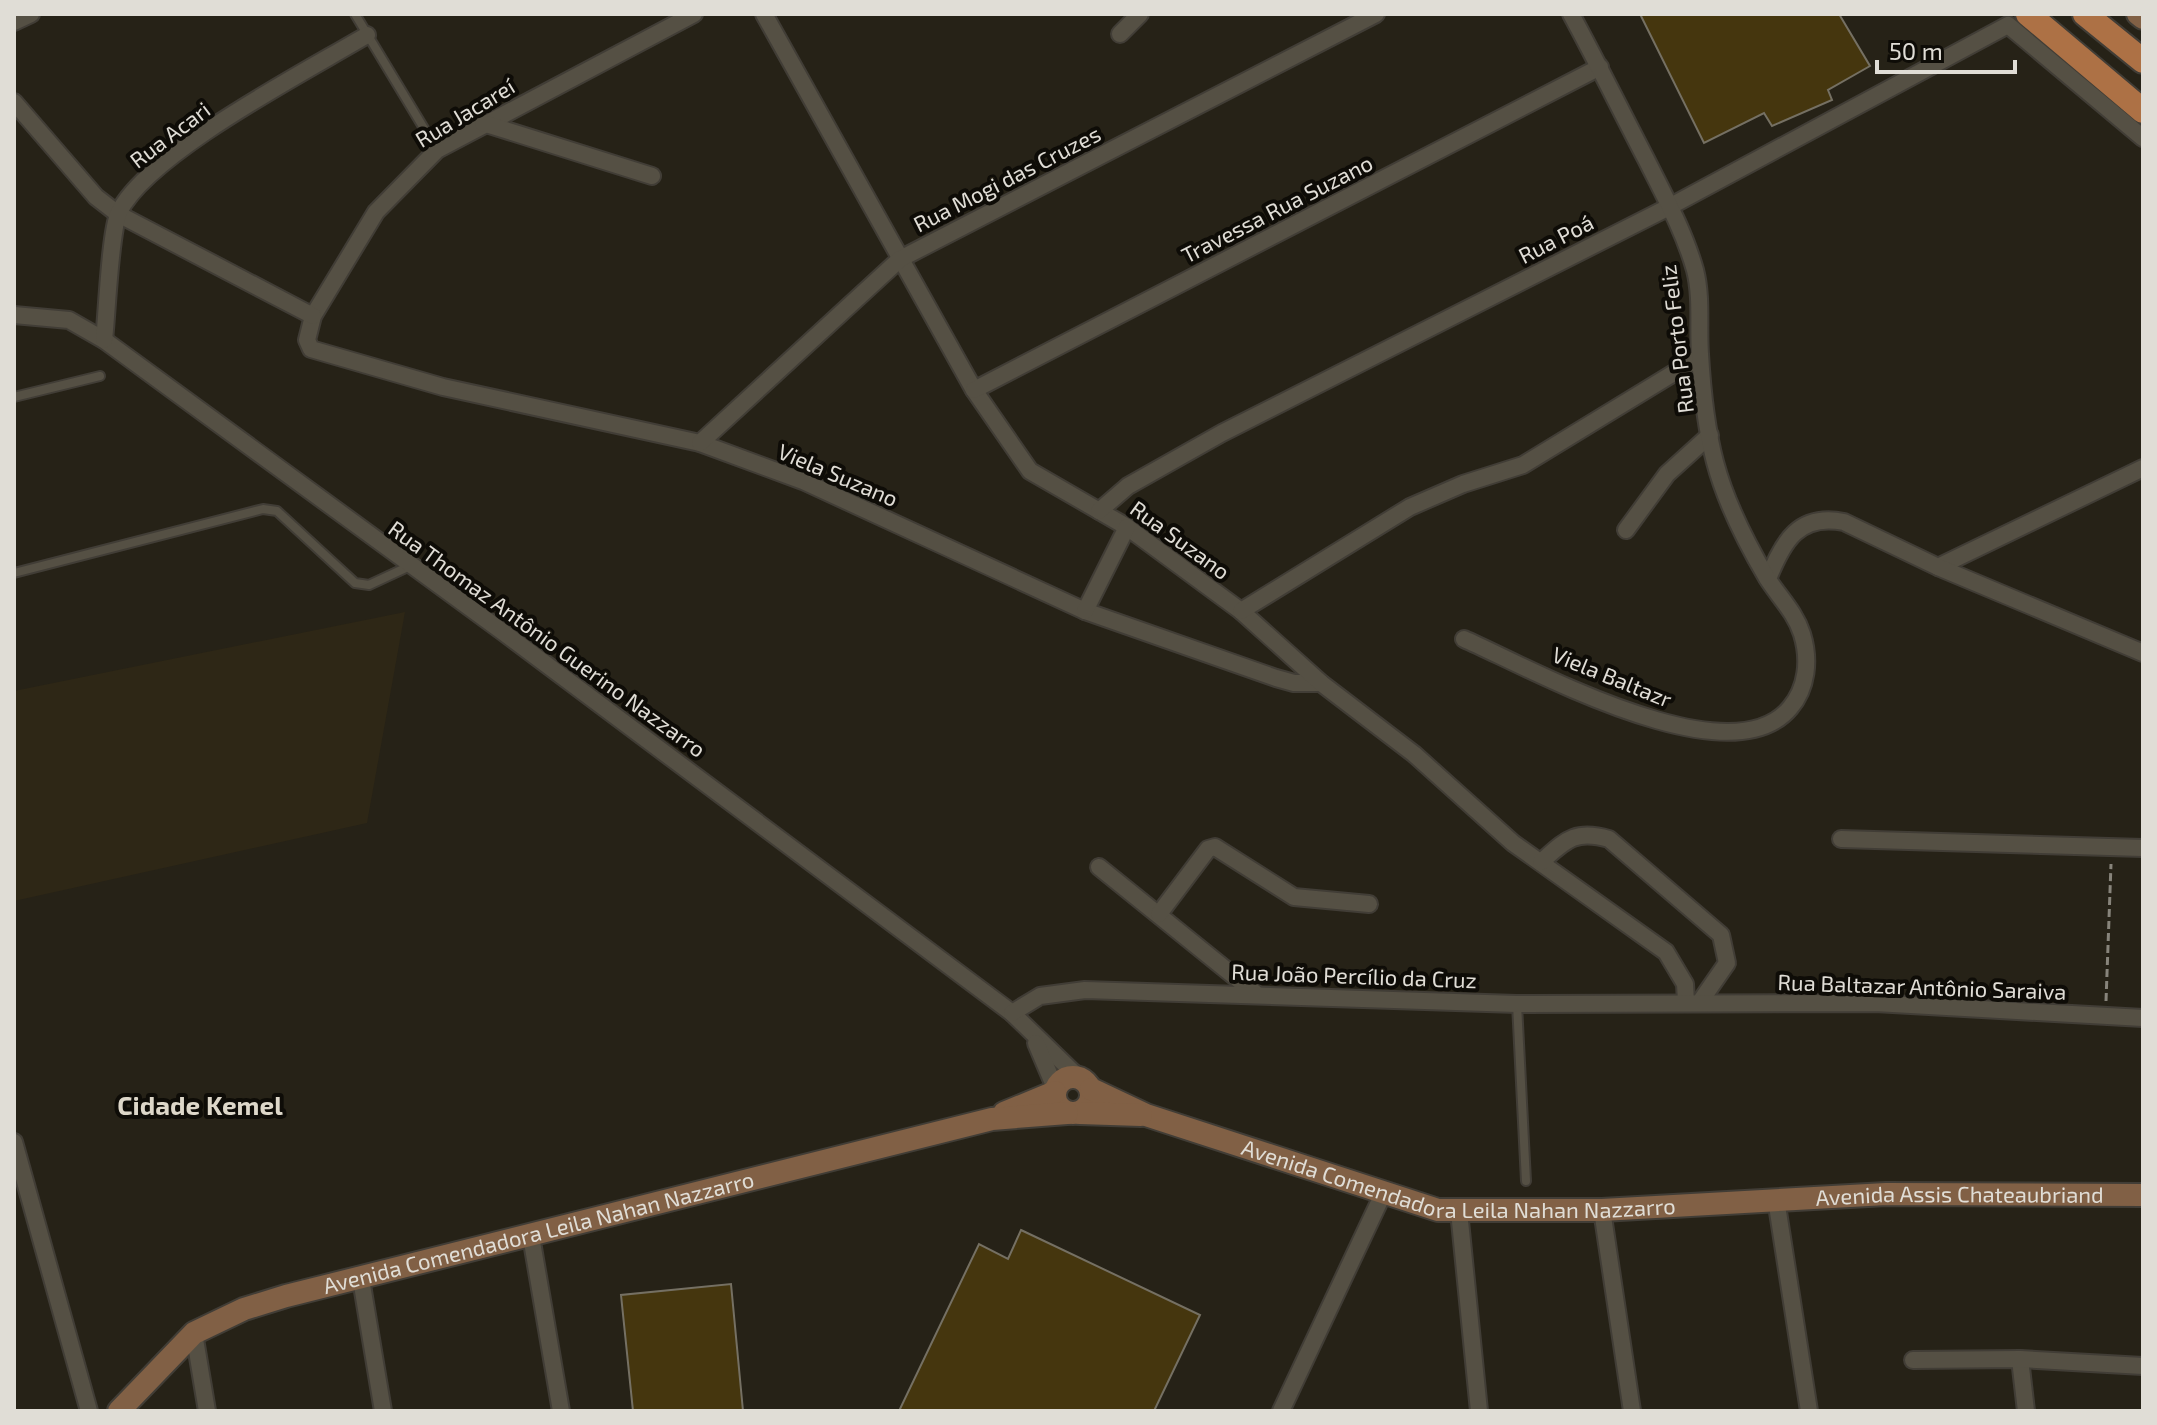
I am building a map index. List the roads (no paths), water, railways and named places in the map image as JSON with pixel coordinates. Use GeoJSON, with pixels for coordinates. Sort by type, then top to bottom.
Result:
{"type":"FeatureCollection","features":[{"type":"Feature","properties":{"kind":"main road"},"geometry":{"type":"LineString","coordinates":[[2085,14],[2143,61]]}},
{"type":"Feature","properties":{"kind":"main road"},"geometry":{"type":"LineString","coordinates":[[2138,14],[2143,18]]}},
{"type":"Feature","properties":{"kind":"main road"},"geometry":{"type":"LineString","coordinates":[[2020,18],[2143,111]]}},
{"type":"Feature","properties":{"kind":"main road"},"geometry":{"type":"LineString","coordinates":[[1067,1078],[1085,1083],[1091,1100],[1074,1113],[1059,1107],[1055,1091],[1067,1078]]}},
{"type":"Feature","properties":{"kind":"main road","name":"Avenida Comendadora Leila Nahan Nazzarro"},"geometry":{"type":"LineString","coordinates":[[1085,1083],[1146,1115],[1418,1206],[1459,1211],[1602,1210],[1776,1199]]}},
{"type":"Feature","properties":{"kind":"main road","name":"Avenida Comendadora Leila Nahan Nazzarro"},"geometry":{"type":"LineString","coordinates":[[119,1411],[194,1333],[244,1309],[992,1119],[1055,1091]]}},
{"type":"Feature","properties":{"kind":"main road","name":"Avenida Comendadora Leila Nahan Nazzarro"},"geometry":{"type":"LineString","coordinates":[[992,1119],[1074,1113],[1146,1115]]}},
{"type":"Feature","properties":{"kind":"main road","name":"Avenida Assis Chateaubriand"},"geometry":{"type":"LineString","coordinates":[[1776,1199],[1886,1194],[2143,1195]]}},
{"type":"Feature","properties":{"kind":"street"},"geometry":{"type":"LineString","coordinates":[[14,22],[31,14]]}},
{"type":"Feature","properties":{"kind":"street","name":"Rua Jacareí"},"geometry":{"type":"LineString","coordinates":[[313,316],[376,212],[437,150],[694,14]]}},
{"type":"Feature","properties":{"kind":"street","name":"Rua Suzano"},"geometry":{"type":"LineString","coordinates":[[764,14],[974,390],[1030,471],[1127,527],[1241,611],[1321,683],[1414,754],[1513,843],[1666,952],[1693,1002]]}},
{"type":"Feature","properties":{"kind":"street"},"geometry":{"type":"LineString","coordinates":[[1120,34],[1140,14]]}},
{"type":"Feature","properties":{"kind":"street","name":"Rua Mogi das Cruzes"},"geometry":{"type":"LineString","coordinates":[[700,443],[900,259],[1376,14]]}},
{"type":"Feature","properties":{"kind":"street","name":"Rua Porto Feliz"},"geometry":{"type":"LineString","coordinates":[[1571,14],[1669,207],[1696,273],[1700,357],[1715,463],[1768,579]]}},
{"type":"Feature","properties":{"kind":"street"},"geometry":{"type":"LineString","coordinates":[[2020,18],[2033,43],[2143,138]]}},
{"type":"Feature","properties":{"kind":"street","name":"Rua Poá"},"geometry":{"type":"LineString","coordinates":[[1099,511],[1128,486],[1222,433],[1669,207],[2020,18]]}},
{"type":"Feature","properties":{"kind":"street","name":"Rua Acari"},"geometry":{"type":"LineString","coordinates":[[118,214],[136,189],[214,127],[367,35]]}},
{"type":"Feature","properties":{"kind":"street","name":"Travessa Rua Suzano"},"geometry":{"type":"LineString","coordinates":[[974,390],[1600,67]]}},
{"type":"Feature","properties":{"kind":"street"},"geometry":{"type":"LineString","coordinates":[[14,102],[96,197],[118,214],[313,316]]}},
{"type":"Feature","properties":{"kind":"street"},"geometry":{"type":"LineString","coordinates":[[483,123],[652,176]]}},
{"type":"Feature","properties":{"kind":"street"},"geometry":{"type":"LineString","coordinates":[[104,340],[118,214]]}},
{"type":"Feature","properties":{"kind":"street","name":"Rua Thomaz Antônio Guerino Nazzarro"},"geometry":{"type":"LineString","coordinates":[[14,315],[69,320],[104,340],[412,565],[1012,1013],[1085,1083]]}},
{"type":"Feature","properties":{"kind":"street","name":"Viela Suzano"},"geometry":{"type":"LineString","coordinates":[[313,316],[307,340],[311,349],[321,353],[443,387],[700,443],[803,481],[1085,611],[1276,678],[1321,683]]}},
{"type":"Feature","properties":{"kind":"street"},"geometry":{"type":"LineString","coordinates":[[1241,611],[1410,507],[1463,484],[1523,465],[1700,357]]}},
{"type":"Feature","properties":{"kind":"street"},"geometry":{"type":"LineString","coordinates":[[1626,530],[1667,474],[1710,435]]}},
{"type":"Feature","properties":{"kind":"street"},"geometry":{"type":"LineString","coordinates":[[1938,567],[2143,468]]}},
{"type":"Feature","properties":{"kind":"street"},"geometry":{"type":"LineString","coordinates":[[1768,579],[1787,537],[1800,525],[1829,519],[1844,522],[1938,567],[2143,653]]}},
{"type":"Feature","properties":{"kind":"street"},"geometry":{"type":"LineString","coordinates":[[1085,611],[1127,527]]}},
{"type":"Feature","properties":{"kind":"street","name":"Viela Baltazr"},"geometry":{"type":"LineString","coordinates":[[1464,639],[1632,713],[1683,729],[1720,733],[1761,728],[1783,716],[1798,699],[1806,664],[1802,634],[1786,602],[1768,579]]}},
{"type":"Feature","properties":{"kind":"street"},"geometry":{"type":"LineString","coordinates":[[1541,862],[1570,837],[1596,835],[1609,839],[1721,935],[1725,942],[1727,963],[1693,1002]]}},
{"type":"Feature","properties":{"kind":"street"},"geometry":{"type":"LineString","coordinates":[[1841,839],[2143,848]]}},
{"type":"Feature","properties":{"kind":"street"},"geometry":{"type":"LineString","coordinates":[[1159,914],[1208,849],[1215,847],[1294,897],[1369,904]]}},
{"type":"Feature","properties":{"kind":"street"},"geometry":{"type":"LineString","coordinates":[[1099,867],[1255,993]]}},
{"type":"Feature","properties":{"kind":"street","name":"Rua João Percílio da Cruz"},"geometry":{"type":"LineString","coordinates":[[1012,1013],[1040,996],[1061,991],[1255,993],[1517,1004],[1693,1002]]}},
{"type":"Feature","properties":{"kind":"street","name":"Rua Baltazar Antônio Saraiva"},"geometry":{"type":"LineString","coordinates":[[1693,1002],[1875,1003],[2143,1018]]}},
{"type":"Feature","properties":{"kind":"street","name":"Rua Thomaz Antônio Guerino Nazzarro"},"geometry":{"type":"LineString","coordinates":[[1034,1037],[1055,1091]]}},
{"type":"Feature","properties":{"kind":"street"},"geometry":{"type":"LineString","coordinates":[[14,1142],[89,1411]]}},
{"type":"Feature","properties":{"kind":"street"},"geometry":{"type":"LineString","coordinates":[[1281,1411],[1383,1194]]}},
{"type":"Feature","properties":{"kind":"street"},"geometry":{"type":"LineString","coordinates":[[1776,1199],[1809,1411]]}},
{"type":"Feature","properties":{"kind":"street"},"geometry":{"type":"LineString","coordinates":[[1602,1210],[1632,1411]]}},
{"type":"Feature","properties":{"kind":"street"},"geometry":{"type":"LineString","coordinates":[[1459,1211],[1479,1411]]}},
{"type":"Feature","properties":{"kind":"street"},"geometry":{"type":"LineString","coordinates":[[531,1236],[561,1411]]}},
{"type":"Feature","properties":{"kind":"street"},"geometry":{"type":"LineString","coordinates":[[361,1279],[383,1411]]}},
{"type":"Feature","properties":{"kind":"street"},"geometry":{"type":"LineString","coordinates":[[194,1333],[207,1411]]}},
{"type":"Feature","properties":{"kind":"street"},"geometry":{"type":"LineString","coordinates":[[2020,1359],[2026,1411]]}},
{"type":"Feature","properties":{"kind":"street"},"geometry":{"type":"LineString","coordinates":[[1913,1360],[2020,1359],[2143,1366]]}},
{"type":"Feature","properties":{"kind":"lane"},"geometry":{"type":"LineString","coordinates":[[355,14],[437,150]]}},
{"type":"Feature","properties":{"kind":"lane"},"geometry":{"type":"LineString","coordinates":[[14,397],[100,376]]}},
{"type":"Feature","properties":{"kind":"lane"},"geometry":{"type":"LineString","coordinates":[[14,573],[263,509],[277,511],[355,583],[369,585],[412,565]]}},
{"type":"Feature","properties":{"kind":"lane"},"geometry":{"type":"LineString","coordinates":[[1517,1004],[1526,1181]]}},
{"type":"Feature","properties":{"kind":"district","name":"Cidade Kemel"},"geometry":{"type":"Point","coordinates":[200,1106]}}]}
